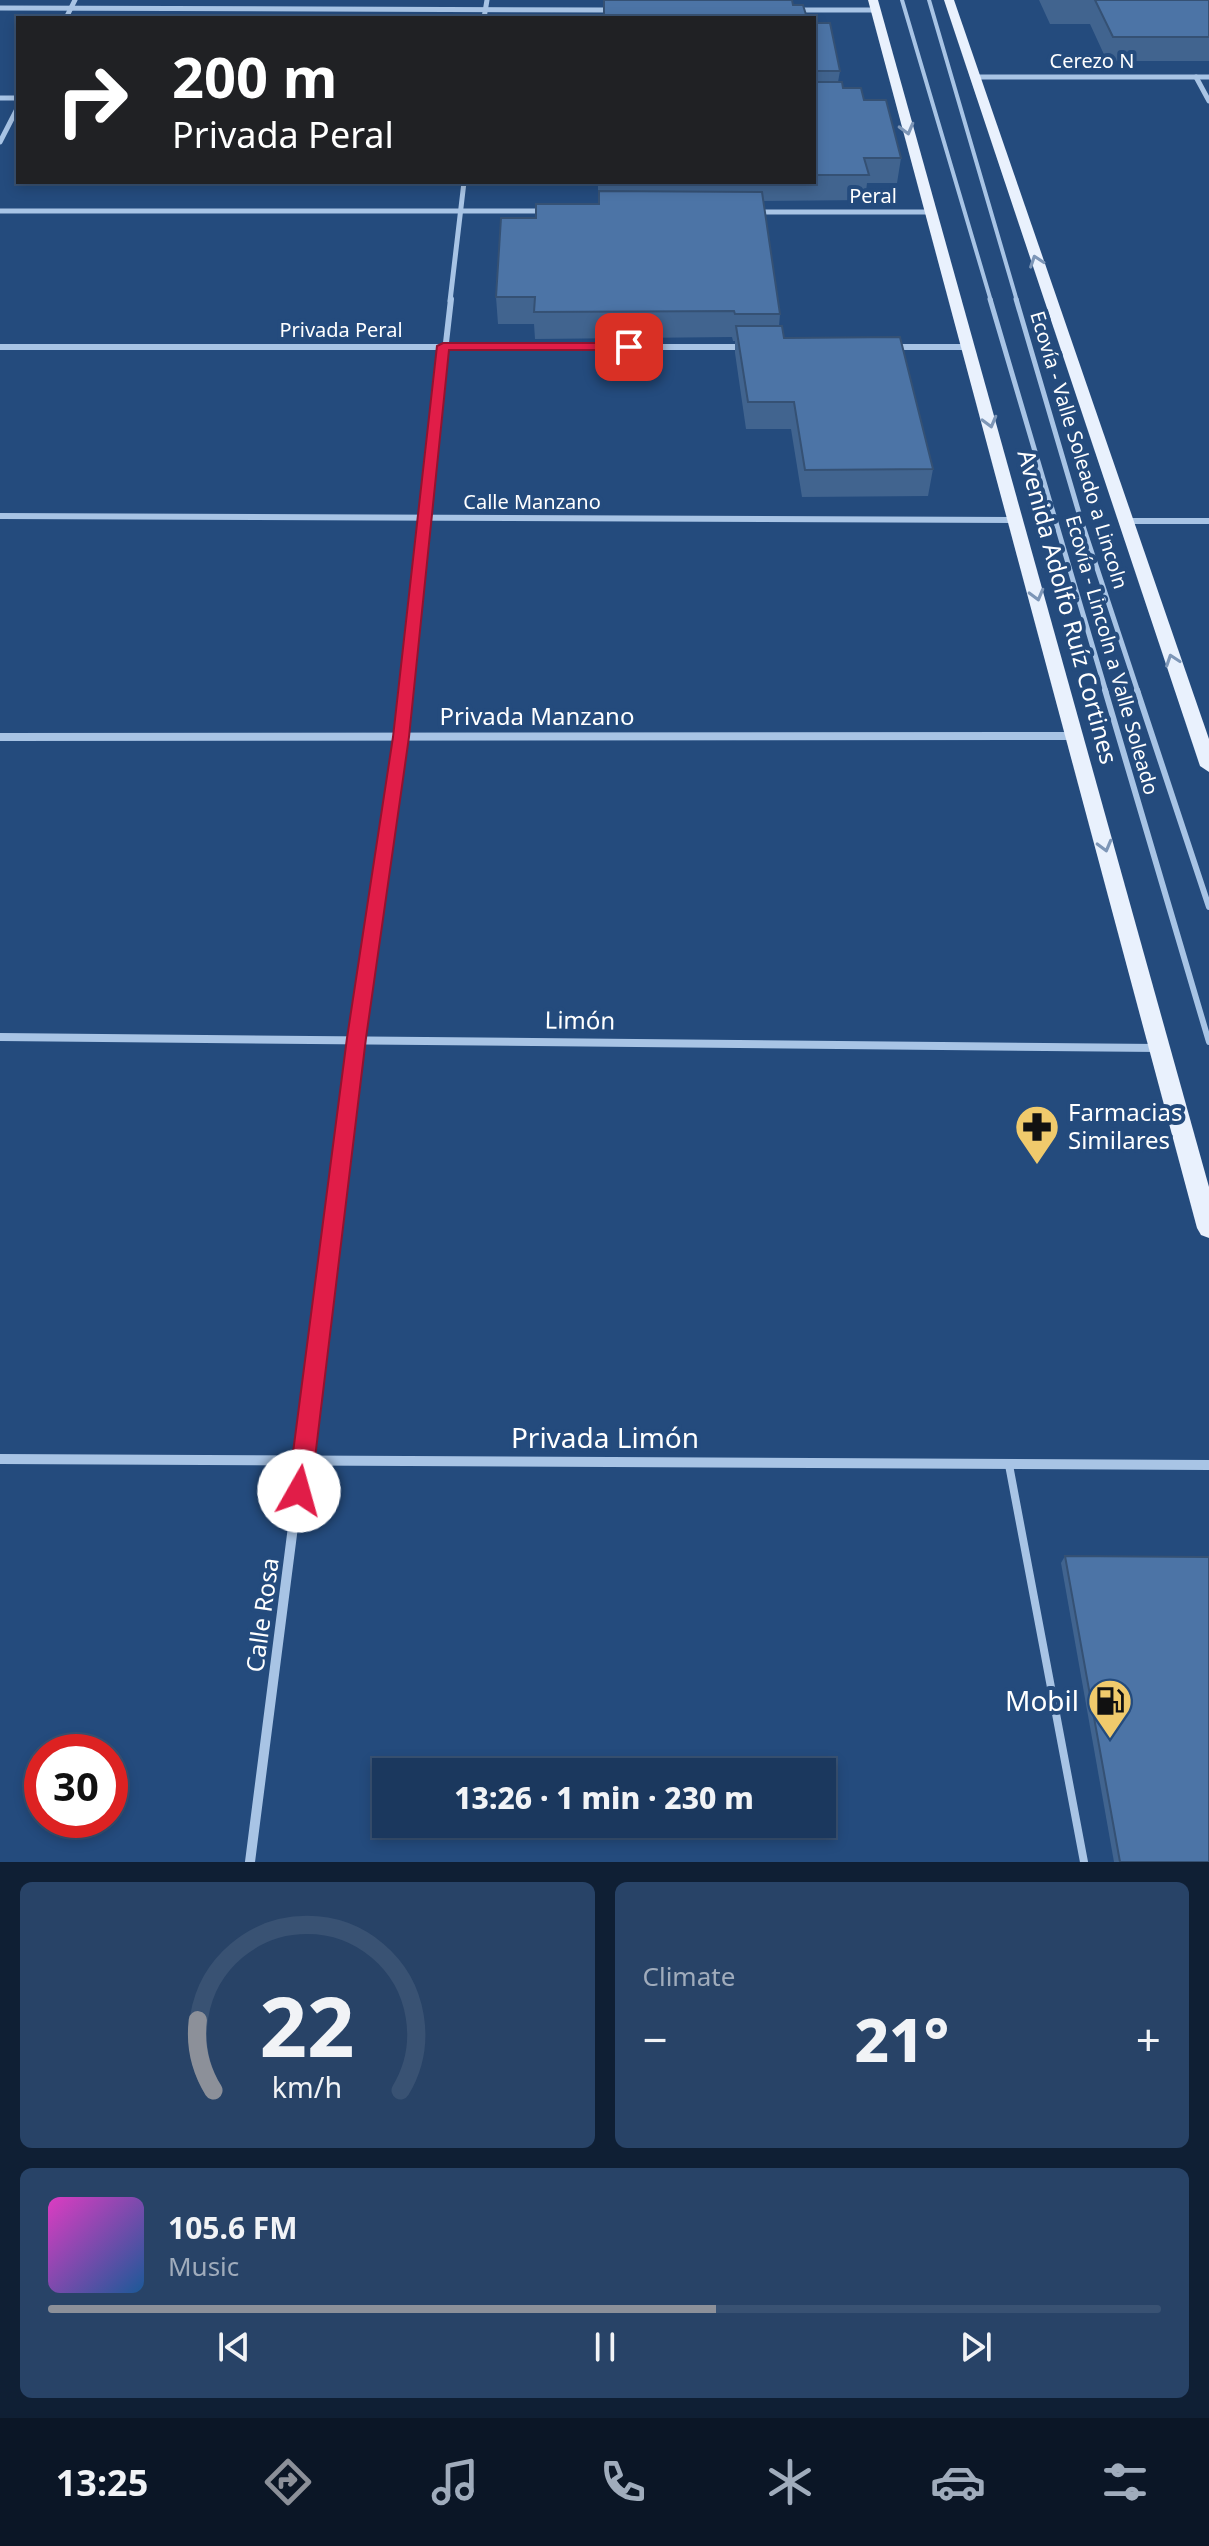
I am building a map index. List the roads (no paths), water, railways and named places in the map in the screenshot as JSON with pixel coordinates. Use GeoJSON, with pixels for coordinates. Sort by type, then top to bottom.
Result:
{"type":"FeatureCollection","features":[{"type":"Feature","properties":{"kind":"main road"},"geometry":{"type":"LineString","coordinates":[[949,0],[1209,766]]}},
{"type":"Feature","properties":{"kind":"main road","name":"Avenida Adolfo Ruíz Cortines"},"geometry":{"type":"LineString","coordinates":[[874,5],[1209,1228]]}},
{"type":"Feature","properties":{"kind":"street"},"geometry":{"type":"LineString","coordinates":[[67,16],[75,0]]}},
{"type":"Feature","properties":{"kind":"street"},"geometry":{"type":"LineString","coordinates":[[484,16],[487,0]]}},
{"type":"Feature","properties":{"kind":"street"},"geometry":{"type":"LineString","coordinates":[[782,10],[874,5]]}},
{"type":"Feature","properties":{"kind":"street"},"geometry":{"type":"LineString","coordinates":[[0,8],[626,10]]}},
{"type":"Feature","properties":{"kind":"street","name":"Cerezo N"},"geometry":{"type":"LineString","coordinates":[[974,77],[1209,77]]}},
{"type":"Feature","properties":{"kind":"street"},"geometry":{"type":"LineString","coordinates":[[1196,77],[1209,101]]}},
{"type":"Feature","properties":{"kind":"street"},"geometry":{"type":"LineString","coordinates":[[885,101],[899,101]]}},
{"type":"Feature","properties":{"kind":"street"},"geometry":{"type":"LineString","coordinates":[[0,142],[16,111]]}},
{"type":"Feature","properties":{"kind":"street","name":"Calle Rosa"},"geometry":{"type":"LineString","coordinates":[[250,1862],[356,1038],[401,737],[464,184]]}},
{"type":"Feature","properties":{"kind":"street"},"geometry":{"type":"LineString","coordinates":[[0,211],[554,211]]}},
{"type":"Feature","properties":{"kind":"street","name":"Peral"},"geometry":{"type":"LineString","coordinates":[[742,212],[930,212]]}},
{"type":"Feature","properties":{"kind":"street","name":"Privada Peral"},"geometry":{"type":"LineString","coordinates":[[0,347],[746,347]]}},
{"type":"Feature","properties":{"kind":"street"},"geometry":{"type":"LineString","coordinates":[[890,347],[969,347]]}},
{"type":"Feature","properties":{"kind":"street","name":"Calle Manzano"},"geometry":{"type":"LineString","coordinates":[[0,516],[1016,520]]}},
{"type":"Feature","properties":{"kind":"street"},"geometry":{"type":"LineString","coordinates":[[1124,521],[1209,521]]}},
{"type":"Feature","properties":{"kind":"street","name":"Privada Manzano"},"geometry":{"type":"LineString","coordinates":[[0,737],[1075,736]]}},
{"type":"Feature","properties":{"kind":"street","name":"Limón"},"geometry":{"type":"LineString","coordinates":[[0,1037],[1160,1048]]}},
{"type":"Feature","properties":{"kind":"street","name":"Privada Limón"},"geometry":{"type":"LineString","coordinates":[[0,1459],[1209,1465]]}},
{"type":"Feature","properties":{"kind":"lane","name":"Ecovía - Lincoln a Valle Soleado"},"geometry":{"type":"LineString","coordinates":[[902,0],[1209,1042]]}},
{"type":"Feature","properties":{"kind":"lane","name":"Ecovía - Valle Soleado a Lincoln"},"geometry":{"type":"LineString","coordinates":[[929,0],[1081,520],[1209,907]]}},
{"type":"Feature","properties":{"kind":"lane"},"geometry":{"type":"LineString","coordinates":[[1009,1464],[1084,1862]]}},
{"type":"Feature","properties":{"kind":"place","name":"Farmacias Similares"},"geometry":{"type":"Point","coordinates":[1037,1166]}},
{"type":"Feature","properties":{"kind":"place","name":"Mobil"},"geometry":{"type":"Point","coordinates":[1110,1740]}}]}
